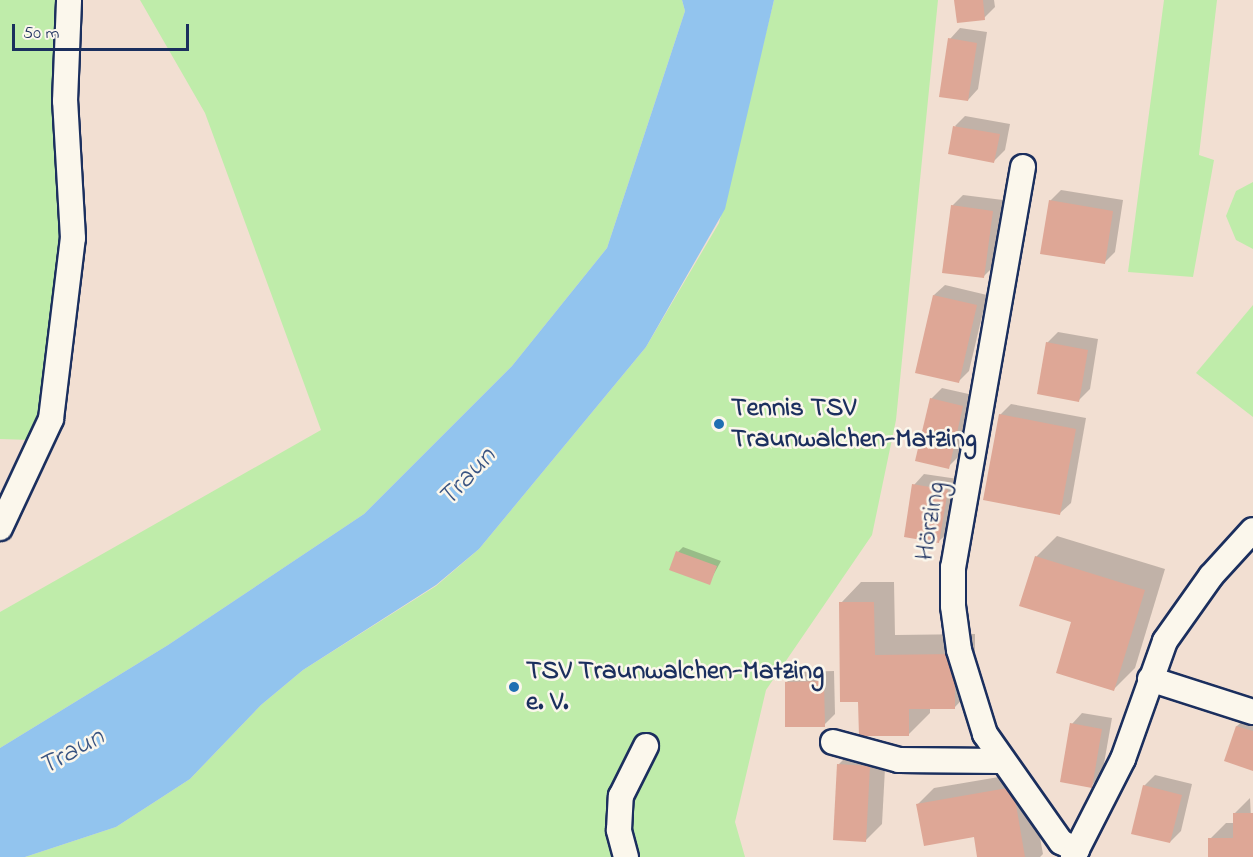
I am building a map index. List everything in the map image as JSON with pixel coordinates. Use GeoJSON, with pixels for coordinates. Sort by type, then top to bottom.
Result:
{"type":"FeatureCollection","features":[{"type":"Feature","properties":{"kind":"street"},"geometry":{"type":"LineString","coordinates":[[0,528],[51,419],[73,238],[65,101],[69,0]]}},
{"type":"Feature","properties":{"kind":"street","name":"Hörzing"},"geometry":{"type":"LineString","coordinates":[[1023,168],[953,567],[952,606],[959,650],[974,707],[1000,761],[1061,842],[1075,853],[1123,759],[1165,641],[1211,576],[1253,530]]}},
{"type":"Feature","properties":{"kind":"street"},"geometry":{"type":"LineString","coordinates":[[1150,679],[1253,712]]}},
{"type":"Feature","properties":{"kind":"street"},"geometry":{"type":"LineString","coordinates":[[833,742],[899,760],[1000,761]]}},
{"type":"Feature","properties":{"kind":"street"},"geometry":{"type":"LineString","coordinates":[[626,857],[619,830],[621,796],[646,746]]}},
{"type":"Feature","properties":{"kind":"green space"},"geometry":{"type":"Polygon","coordinates":[[[0,0],[59,0],[65,239],[56,341],[31,440],[0,439],[0,0]]]}},
{"type":"Feature","properties":{"kind":"green space"},"geometry":{"type":"Polygon","coordinates":[[[140,0],[682,0],[685,11],[607,248],[512,366],[364,514],[168,645],[0,748],[0,612],[321,430],[205,113],[140,0]]]}},
{"type":"Feature","properties":{"kind":"green space"},"geometry":{"type":"Polygon","coordinates":[[[774,0],[938,0],[896,420],[872,535],[766,690],[735,822],[745,857],[25,857],[116,827],[190,779],[261,705],[303,670],[436,586],[479,549],[646,347],[719,223],[774,0]]]}},
{"type":"Feature","properties":{"kind":"green space"},"geometry":{"type":"Polygon","coordinates":[[[1164,0],[1217,0],[1199,155],[1214,160],[1193,277],[1128,272],[1164,0]]]}},
{"type":"Feature","properties":{"kind":"green space"},"geometry":{"type":"Polygon","coordinates":[[[1253,182],[1253,249],[1236,240],[1226,216],[1236,191],[1253,182]]]}},
{"type":"Feature","properties":{"kind":"green space"},"geometry":{"type":"Polygon","coordinates":[[[1253,305],[1253,417],[1196,373],[1253,305]]]}},
{"type":"Feature","properties":{"kind":"water","name":"Traun"},"geometry":{"type":"Polygon","coordinates":[[[682,0],[774,0],[725,209],[646,347],[479,549],[436,585],[303,670],[261,705],[190,779],[116,827],[25,857],[0,857],[0,748],[168,645],[364,514],[512,366],[607,248],[685,11],[682,0]]]}},
{"type":"Feature","properties":{"kind":"building"},"geometry":{"type":"Polygon","coordinates":[[[954,0],[983,0],[985,20],[957,23],[954,0]]]}},
{"type":"Feature","properties":{"kind":"building"},"geometry":{"type":"Polygon","coordinates":[[[948,38],[977,43],[968,101],[939,97],[948,38]]]}},
{"type":"Feature","properties":{"kind":"building"},"geometry":{"type":"Polygon","coordinates":[[[953,126],[1000,134],[994,163],[948,154],[953,126]]]}},
{"type":"Feature","properties":{"kind":"building"},"geometry":{"type":"Polygon","coordinates":[[[1049,200],[1113,211],[1105,264],[1040,254],[1049,200]]]}},
{"type":"Feature","properties":{"kind":"building"},"geometry":{"type":"Polygon","coordinates":[[[951,205],[993,211],[984,278],[942,273],[951,205]]]}},
{"type":"Feature","properties":{"kind":"building"},"geometry":{"type":"Polygon","coordinates":[[[933,295],[977,305],[959,383],[915,373],[933,295]]]}},
{"type":"Feature","properties":{"kind":"building"},"geometry":{"type":"Polygon","coordinates":[[[1046,342],[1088,350],[1079,402],[1037,394],[1046,342]]]}},
{"type":"Feature","properties":{"kind":"building"},"geometry":{"type":"Polygon","coordinates":[[[930,398],[963,406],[949,469],[915,461],[930,398]]]}},
{"type":"Feature","properties":{"kind":"building"},"geometry":{"type":"Polygon","coordinates":[[[999,414],[1076,429],[1060,515],[983,500],[999,414]]]}},
{"type":"Feature","properties":{"kind":"building"},"geometry":{"type":"Polygon","coordinates":[[[912,484],[948,490],[939,543],[904,537],[912,484]]]}},
{"type":"Feature","properties":{"kind":"building"},"geometry":{"type":"Polygon","coordinates":[[[676,551],[717,566],[710,585],[669,570],[676,551]]]}},
{"type":"Feature","properties":{"kind":"building"},"geometry":{"type":"Polygon","coordinates":[[[1035,556],[1145,590],[1114,691],[1056,673],[1071,622],[1019,606],[1035,556]]]}},
{"type":"Feature","properties":{"kind":"building"},"geometry":{"type":"Polygon","coordinates":[[[839,602],[874,602],[875,655],[955,654],[955,709],[909,709],[909,736],[859,736],[858,702],[840,702],[839,602]]]}},
{"type":"Feature","properties":{"kind":"building"},"geometry":{"type":"Polygon","coordinates":[[[824,681],[825,727],[785,727],[785,682],[824,681]]]}},
{"type":"Feature","properties":{"kind":"building"},"geometry":{"type":"Polygon","coordinates":[[[1070,723],[1102,729],[1092,788],[1060,782],[1070,723]]]}},
{"type":"Feature","properties":{"kind":"building"},"geometry":{"type":"Polygon","coordinates":[[[1236,726],[1253,731],[1253,771],[1224,761],[1236,726]]]}},
{"type":"Feature","properties":{"kind":"building"},"geometry":{"type":"Polygon","coordinates":[[[837,764],[870,766],[866,842],[833,840],[837,764]]]}},
{"type":"Feature","properties":{"kind":"building"},"geometry":{"type":"Polygon","coordinates":[[[1143,785],[1182,795],[1170,843],[1131,834],[1143,785]]]}},
{"type":"Feature","properties":{"kind":"building"},"geometry":{"type":"Polygon","coordinates":[[[1013,787],[1025,857],[977,857],[974,837],[924,846],[916,804],[1013,787]]]}},
{"type":"Feature","properties":{"kind":"building"},"geometry":{"type":"Polygon","coordinates":[[[1233,813],[1253,813],[1253,857],[1208,857],[1208,838],[1233,838],[1233,813]]]}},
{"type":"Feature","properties":{"kind":"place","name":"Tennis TSV Traunwalchen-Matzing"},"geometry":{"type":"Point","coordinates":[719,424]}},
{"type":"Feature","properties":{"kind":"place","name":"TSV Traunwalchen-Matzing e. V."},"geometry":{"type":"Point","coordinates":[514,687]}}]}
